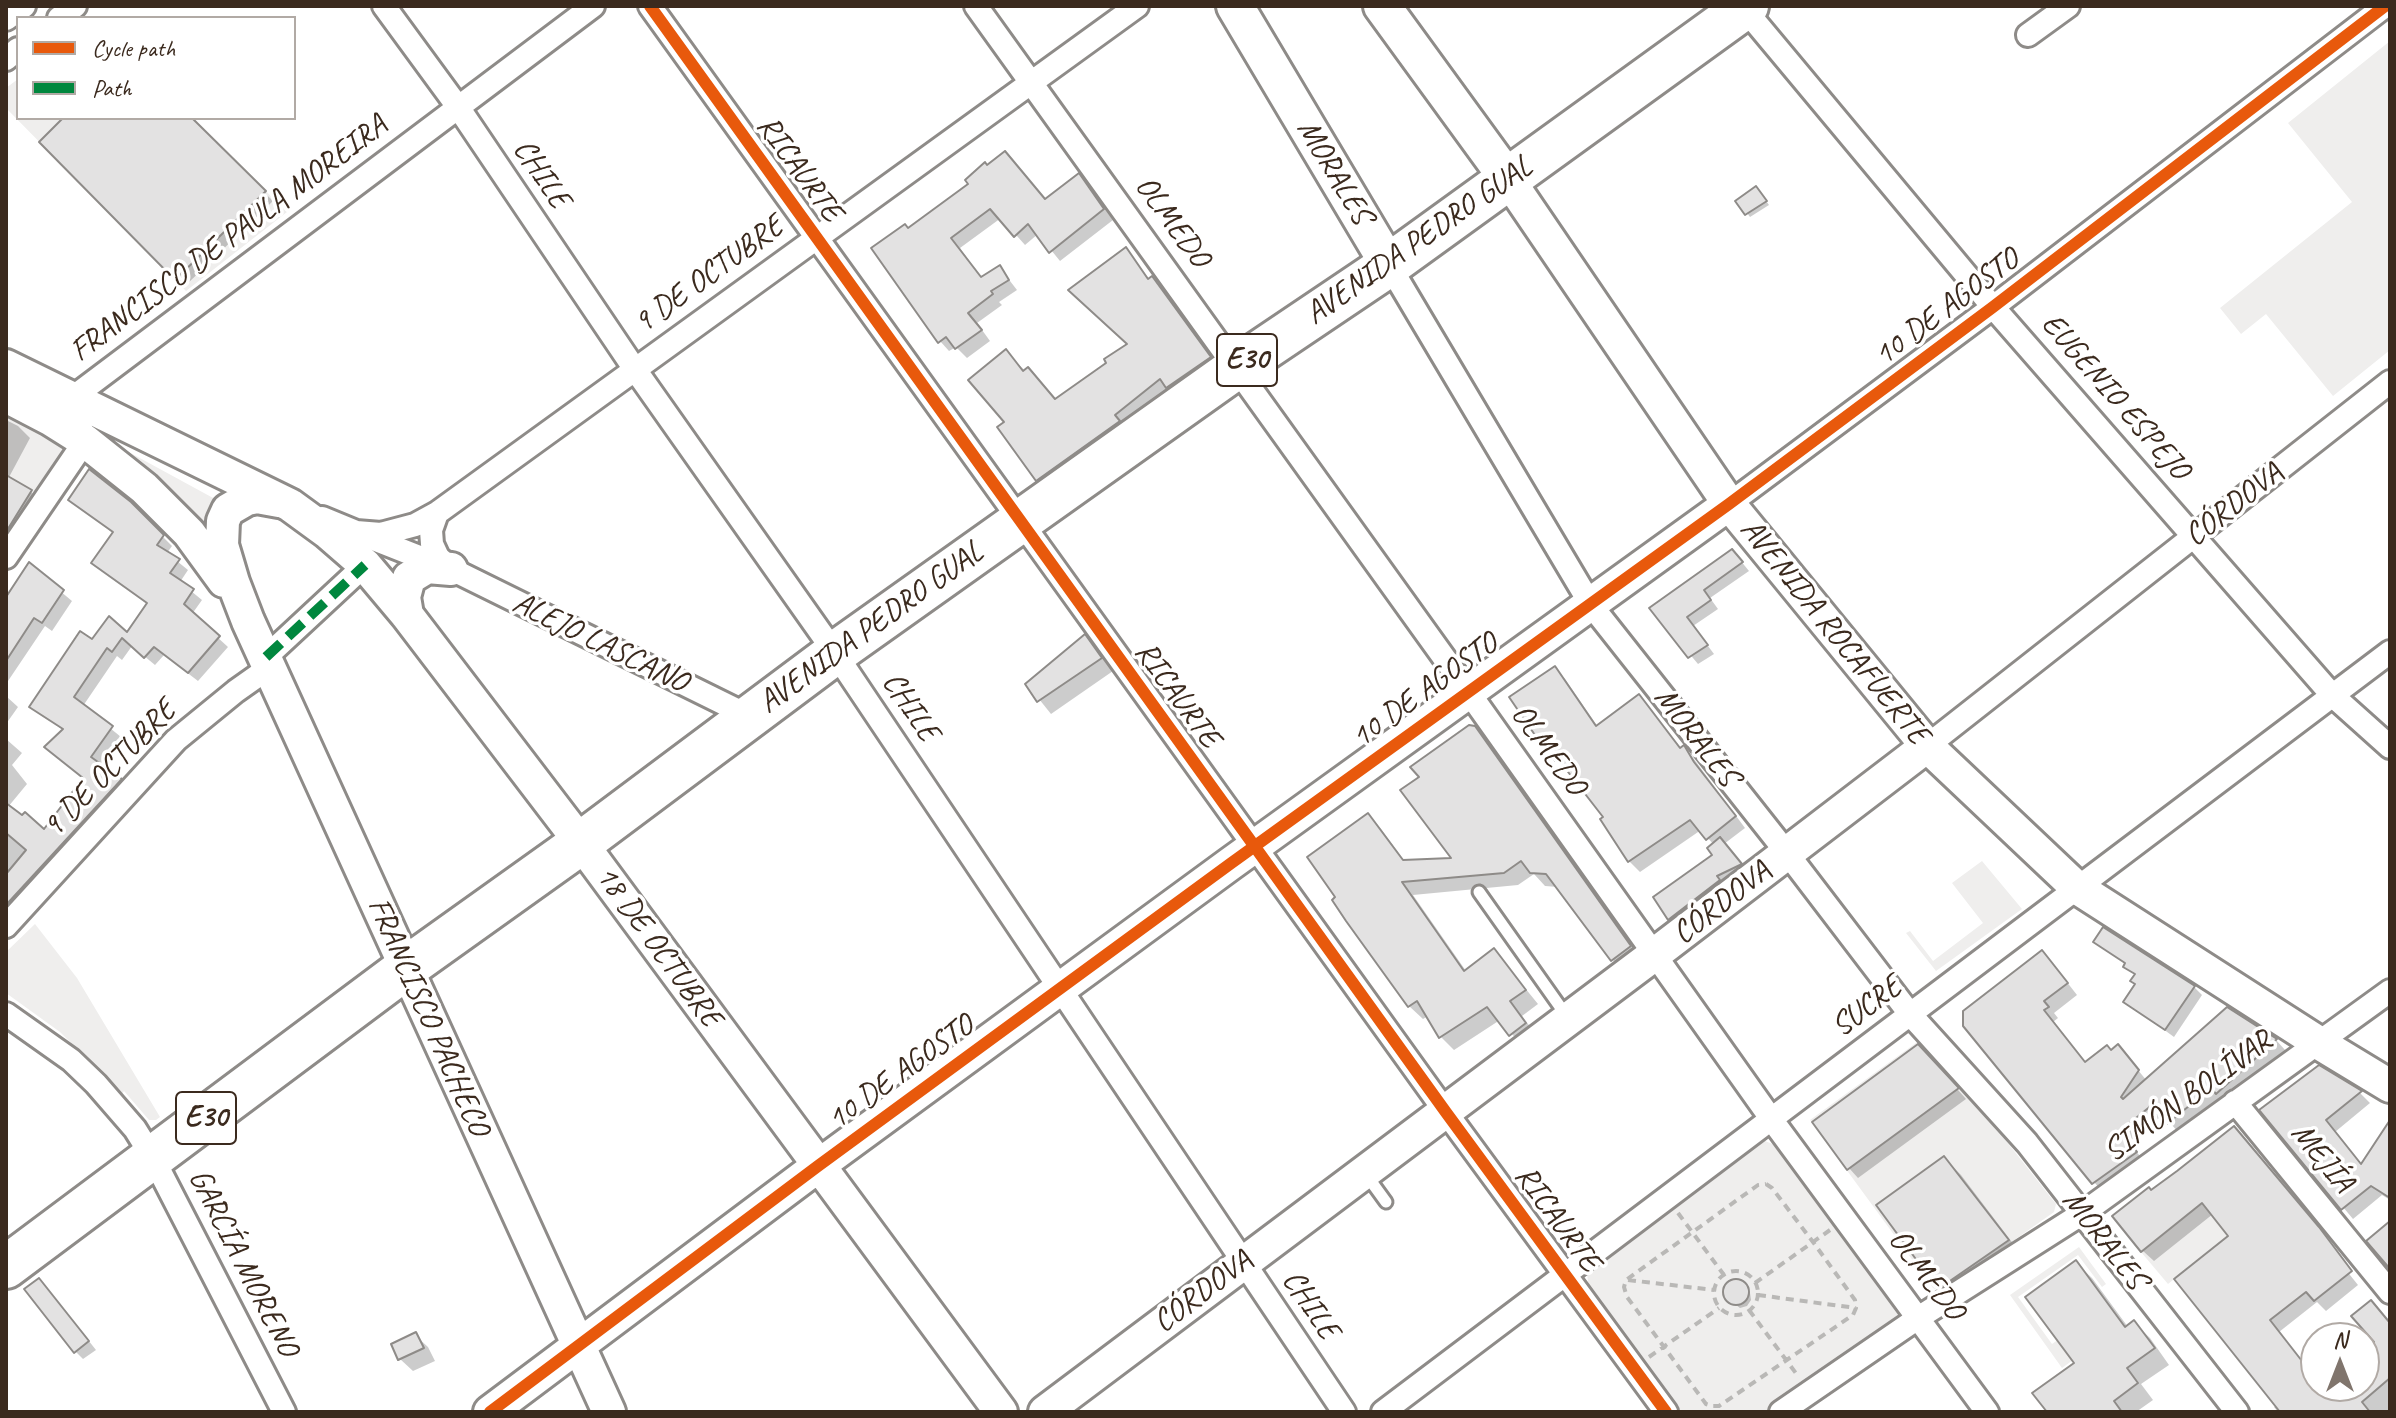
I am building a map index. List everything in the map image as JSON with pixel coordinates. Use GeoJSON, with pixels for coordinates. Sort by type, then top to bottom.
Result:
{"type":"FeatureCollection","features":[{"type":"Feature","properties":{"kind":"highway","name":"AVENIDA PEDRO GUAL"},"geometry":{"type":"LineString","coordinates":[[6,1267],[835,653],[1236,368],[1389,265],[1744,7]]}},
{"type":"Feature","properties":{"kind":"main road","name":"MORALES"},"geometry":{"type":"LineString","coordinates":[[1235,6],[1389,265]]}},
{"type":"Feature","properties":{"kind":"main road","name":"AVENIDA ROCAFUERTE"},"geometry":{"type":"LineString","coordinates":[[1382,6],[1508,179]]}},
{"type":"Feature","properties":{"kind":"street"},"geometry":{"type":"LineString","coordinates":[[6,19],[24,6]]}},
{"type":"Feature","properties":{"kind":"street","name":"CHILE"},"geometry":{"type":"LineString","coordinates":[[384,6],[458,107],[634,368],[835,653],[1344,1412]]}},
{"type":"Feature","properties":{"kind":"street","name":"FRANCISCO DE PAULA MOREIRA"},"geometry":{"type":"LineString","coordinates":[[61,408],[593,6]]}},
{"type":"Feature","properties":{"kind":"street","name":"RICAURTE"},"geometry":{"type":"LineString","coordinates":[[650,6],[1445,1111],[1666,1412]]}},
{"type":"Feature","properties":{"kind":"street","name":"OLMEDO"},"geometry":{"type":"LineString","coordinates":[[976,6],[1772,1120],[1987,1412]]}},
{"type":"Feature","properties":{"kind":"street","name":"9 DE OCTUBRE"},"geometry":{"type":"LineString","coordinates":[[437,513],[1137,6]]}},
{"type":"Feature","properties":{"kind":"street"},"geometry":{"type":"LineString","coordinates":[[2028,35],[2068,6]]}},
{"type":"Feature","properties":{"kind":"street","name":"10 DE AGOSTO"},"geometry":{"type":"LineString","coordinates":[[490,1412],[818,1166],[1254,846],[1729,504],[1993,307],[2385,6]]}},
{"type":"Feature","properties":{"kind":"street","name":"EUGENIO ESPEJO"},"geometry":{"type":"LineString","coordinates":[[1744,7],[1993,307],[2332,695],[2390,747]]}},
{"type":"Feature","properties":{"kind":"street","name":"AVENIDA ROCAFUERTE"},"geometry":{"type":"LineString","coordinates":[[1508,179],[1729,504],[1927,746],[2076,887],[2390,1086]]}},
{"type":"Feature","properties":{"kind":"street","name":"MORALES"},"geometry":{"type":"LineString","coordinates":[[1389,265],[1591,605],[1910,1014],[2027,1143],[2237,1412]]}},
{"type":"Feature","properties":{"kind":"street"},"geometry":{"type":"LineString","coordinates":[[6,366],[61,408],[85,441],[167,508],[207,557],[248,621]]}},
{"type":"Feature","properties":{"kind":"street","name":"CÓRDOVA"},"geometry":{"type":"LineString","coordinates":[[1045,1412],[1927,746],[2390,382]]}},
{"type":"Feature","properties":{"kind":"street"},"geometry":{"type":"LineString","coordinates":[[6,396],[61,408]]}},
{"type":"Feature","properties":{"kind":"street","name":"ALEJO LASCANO"},"geometry":{"type":"LineString","coordinates":[[61,408],[451,569],[749,716]]}},
{"type":"Feature","properties":{"kind":"street"},"geometry":{"type":"LineString","coordinates":[[6,557],[85,441]]}},
{"type":"Feature","properties":{"kind":"street"},"geometry":{"type":"LineString","coordinates":[[248,621],[226,563],[222,545],[223,521],[228,510],[247,499],[268,498],[290,505]]}},
{"type":"Feature","properties":{"kind":"street","name":"18 DE OCTUBRE"},"geometry":{"type":"LineString","coordinates":[[290,505],[365,565],[407,615],[581,843],[1001,1412]]}},
{"type":"Feature","properties":{"kind":"street"},"geometry":{"type":"LineString","coordinates":[[437,513],[431,530],[432,544],[438,557],[451,569]]}},
{"type":"Feature","properties":{"kind":"street","name":"ALEJO LASCANO"},"geometry":{"type":"LineString","coordinates":[[356,532],[381,534],[398,531],[437,513]]}},
{"type":"Feature","properties":{"kind":"street","name":"9 DE OCTUBRE"},"geometry":{"type":"LineString","coordinates":[[6,926],[176,740],[268,662],[365,565]]}},
{"type":"Feature","properties":{"kind":"street"},"geometry":{"type":"LineString","coordinates":[[407,615],[404,597],[409,578],[427,567],[451,569]]}},
{"type":"Feature","properties":{"kind":"street","name":"FRANCISCO PACHECO"},"geometry":{"type":"LineString","coordinates":[[248,621],[609,1412]]}},
{"type":"Feature","properties":{"kind":"street","name":"SUCRE"},"geometry":{"type":"LineString","coordinates":[[1383,1412],[2390,652]]}},
{"type":"Feature","properties":{"kind":"street","name":"SIMÓN BOLÍVAR"},"geometry":{"type":"LineString","coordinates":[[1781,1412],[1918,1318],[2083,1213],[2390,991]]}},
{"type":"Feature","properties":{"kind":"street","name":"GARCÍA MORENO"},"geometry":{"type":"LineString","coordinates":[[6,1014],[51,1044],[96,1084],[135,1129],[153,1158],[284,1412]]}},
{"type":"Feature","properties":{"kind":"street","name":"MEJÍA"},"geometry":{"type":"LineString","coordinates":[[2235,1102],[2390,1292]]}},
{"type":"Feature","properties":{"kind":"lane"},"geometry":{"type":"LineString","coordinates":[[1479,892],[1568,1019]]}},
{"type":"Feature","properties":{"kind":"lane"},"geometry":{"type":"LineString","coordinates":[[1365,1173],[1386,1202]]}},
{"type":"Feature","properties":{"kind":"path"},"geometry":{"type":"LineString","coordinates":[[1766,1184],[1855,1300],[1853,1315],[1719,1406],[1706,1404],[1627,1297],[1624,1287],[1626,1280],[1692,1232],[1758,1185],[1766,1184]]}},
{"type":"Feature","properties":{"kind":"path"},"geometry":{"type":"LineString","coordinates":[[1667,1199],[1724,1275]]}},
{"type":"Feature","properties":{"kind":"path"},"geometry":{"type":"LineString","coordinates":[[1755,1283],[1845,1219]]}},
{"type":"Feature","properties":{"kind":"path"},"geometry":{"type":"LineString","coordinates":[[1738,1272],[1751,1277],[1758,1295],[1749,1310],[1737,1315],[1719,1308],[1714,1290],[1724,1275],[1738,1272]]}},
{"type":"Feature","properties":{"kind":"path"},"geometry":{"type":"LineString","coordinates":[[1626,1280],[1714,1290]]}},
{"type":"Feature","properties":{"kind":"path"},"geometry":{"type":"LineString","coordinates":[[1758,1295],[1856,1308]]}},
{"type":"Feature","properties":{"kind":"path"},"geometry":{"type":"LineString","coordinates":[[1634,1368],[1719,1308]]}},
{"type":"Feature","properties":{"kind":"path"},"geometry":{"type":"LineString","coordinates":[[1749,1310],[1810,1393]]}},
{"type":"Feature","properties":{"kind":"shaded area"},"geometry":{"type":"Polygon","coordinates":[[[2390,41],[2390,350],[2333,396],[2266,314],[2241,334],[2220,308],[2352,202],[2288,123],[2390,41]]]}},
{"type":"Feature","properties":{"kind":"shaded area"},"geometry":{"type":"Polygon","coordinates":[[[16,80],[16,118],[6,108],[6,88],[16,80]]]}},
{"type":"Feature","properties":{"kind":"shaded area"},"geometry":{"type":"Polygon","coordinates":[[[18,120],[194,120],[287,212],[186,291],[18,120]]]}},
{"type":"Feature","properties":{"kind":"shaded area"},"geometry":{"type":"Polygon","coordinates":[[[6,409],[63,446],[59,458],[6,538],[6,409]]]}},
{"type":"Feature","properties":{"kind":"shaded area"},"geometry":{"type":"Polygon","coordinates":[[[114,444],[215,499],[206,516],[205,532],[114,444]]]}},
{"type":"Feature","properties":{"kind":"shaded area"},"geometry":{"type":"Polygon","coordinates":[[[1982,861],[2022,909],[1936,971],[1906,933],[1910,931],[1933,961],[1983,923],[1952,883],[1982,861]]]}},
{"type":"Feature","properties":{"kind":"shaded area"},"geometry":{"type":"Polygon","coordinates":[[[35,924],[77,978],[160,1117],[156,1120],[149,1120],[124,1091],[122,1094],[60,1032],[6,993],[6,952],[35,924]]]}},
{"type":"Feature","properties":{"kind":"shaded area"},"geometry":{"type":"Polygon","coordinates":[[[1920,1040],[1929,1043],[2056,1204],[2054,1212],[1941,1292],[1933,1288],[1810,1120],[1920,1040]]]}},
{"type":"Feature","properties":{"kind":"shaded area"},"geometry":{"type":"Polygon","coordinates":[[[1765,1141],[1782,1152],[1901,1313],[1898,1320],[1858,1351],[1851,1349],[1773,1403],[1770,1412],[1678,1412],[1589,1289],[1587,1274],[1590,1267],[1756,1143],[1765,1141]]]}},
{"type":"Feature","properties":{"kind":"shaded area"},"geometry":{"type":"Polygon","coordinates":[[[2202,1203],[2228,1236],[2168,1284],[2141,1252],[2202,1203]]]}},
{"type":"Feature","properties":{"kind":"shaded area"},"geometry":{"type":"Polygon","coordinates":[[[2079,1247],[2106,1284],[2102,1287],[2078,1255],[2018,1297],[2052,1344],[2078,1326],[2092,1346],[2062,1368],[2010,1295],[2079,1247]]]}},
{"type":"Feature","properties":{"kind":"building"},"geometry":{"type":"Polygon","coordinates":[[[61,120],[194,120],[266,191],[175,280],[39,142],[61,120]]]}},
{"type":"Feature","properties":{"kind":"building"},"geometry":{"type":"Polygon","coordinates":[[[1005,151],[1045,199],[1079,173],[1104,209],[1049,253],[1028,224],[1014,237],[990,209],[951,238],[981,277],[1000,265],[1009,280],[991,291],[993,294],[968,313],[982,330],[955,349],[946,337],[938,343],[871,248],[905,224],[908,228],[968,184],[965,180],[985,162],[987,165],[1005,151]]]}},
{"type":"Feature","properties":{"kind":"building"},"geometry":{"type":"Polygon","coordinates":[[[1756,186],[1767,201],[1745,215],[1735,201],[1756,186]]]}},
{"type":"Feature","properties":{"kind":"building"},"geometry":{"type":"Polygon","coordinates":[[[1126,247],[1148,279],[1152,276],[1211,357],[1166,388],[1160,379],[1115,415],[1120,421],[1036,481],[997,427],[1004,422],[968,380],[1006,349],[1023,371],[1028,367],[1055,399],[1106,363],[1104,359],[1127,344],[1068,290],[1126,247]]]}},
{"type":"Feature","properties":{"kind":"building"},"geometry":{"type":"Polygon","coordinates":[[[89,469],[131,502],[164,535],[157,545],[180,559],[170,573],[194,589],[184,604],[220,636],[188,673],[154,647],[144,658],[122,638],[112,652],[107,648],[74,697],[113,726],[91,757],[122,779],[6,905],[6,874],[26,850],[6,833],[6,803],[22,815],[25,812],[44,829],[83,778],[44,747],[63,729],[29,707],[80,631],[92,639],[109,616],[127,632],[147,603],[91,563],[113,532],[68,500],[89,469]]]}},
{"type":"Feature","properties":{"kind":"building"},"geometry":{"type":"Polygon","coordinates":[[[6,475],[32,490],[6,532],[6,475]]]}},
{"type":"Feature","properties":{"kind":"building"},"geometry":{"type":"Polygon","coordinates":[[[1732,549],[1743,562],[1704,590],[1711,600],[1687,617],[1708,645],[1688,658],[1649,608],[1732,549]]]}},
{"type":"Feature","properties":{"kind":"building"},"geometry":{"type":"Polygon","coordinates":[[[29,562],[64,590],[42,623],[34,618],[6,661],[6,597],[29,562]]]}},
{"type":"Feature","properties":{"kind":"building"},"geometry":{"type":"Polygon","coordinates":[[[1085,634],[1102,658],[1037,702],[1025,684],[1085,634]]]}},
{"type":"Feature","properties":{"kind":"building"},"geometry":{"type":"Polygon","coordinates":[[[1555,666],[1596,726],[1639,694],[1680,748],[1684,745],[1736,816],[1706,840],[1690,820],[1628,862],[1600,819],[1603,817],[1558,759],[1555,761],[1541,739],[1539,741],[1509,697],[1555,666]]]}},
{"type":"Feature","properties":{"kind":"building"},"geometry":{"type":"Polygon","coordinates":[[[1469,725],[1475,726],[1631,946],[1611,961],[1546,874],[1530,873],[1521,861],[1504,873],[1402,882],[1464,971],[1494,948],[1526,990],[1510,1001],[1526,1023],[1509,1036],[1487,1007],[1439,1038],[1417,1001],[1408,1007],[1346,921],[1332,900],[1335,897],[1307,857],[1368,813],[1403,860],[1451,858],[1400,790],[1419,777],[1410,767],[1469,725]]]}},
{"type":"Feature","properties":{"kind":"building"},"geometry":{"type":"Polygon","coordinates":[[[1720,837],[1742,864],[1717,876],[1720,880],[1668,920],[1653,897],[1712,855],[1707,848],[1720,837]]]}},
{"type":"Feature","properties":{"kind":"building"},"geometry":{"type":"Polygon","coordinates":[[[2103,927],[2195,986],[2165,1030],[2123,1002],[2135,984],[2130,981],[2135,974],[2123,967],[2125,963],[2093,942],[2103,927]]]}},
{"type":"Feature","properties":{"kind":"building"},"geometry":{"type":"Polygon","coordinates":[[[2042,950],[2068,983],[2044,1001],[2049,1007],[2044,1010],[2085,1062],[2107,1045],[2111,1050],[2118,1044],[2139,1070],[2121,1097],[2123,1099],[2227,1007],[2277,1039],[2216,1094],[2211,1088],[2167,1124],[2152,1105],[2120,1131],[2137,1152],[2092,1184],[1963,1026],[1963,1011],[2042,950]]]}},
{"type":"Feature","properties":{"kind":"building"},"geometry":{"type":"Polygon","coordinates":[[[1918,1044],[1959,1088],[1847,1170],[1812,1122],[1918,1044]]]}},
{"type":"Feature","properties":{"kind":"building"},"geometry":{"type":"Polygon","coordinates":[[[2319,1065],[2362,1091],[2326,1120],[2361,1164],[2390,1120],[2390,1198],[2371,1186],[2341,1210],[2259,1110],[2319,1065]]]}},
{"type":"Feature","properties":{"kind":"building"},"geometry":{"type":"Polygon","coordinates":[[[2234,1126],[2319,1227],[2352,1271],[2314,1301],[2306,1292],[2270,1320],[2300,1358],[2300,1402],[2362,1402],[2370,1412],[2280,1412],[2174,1279],[2228,1236],[2202,1203],[2141,1252],[2112,1216],[2149,1187],[2151,1190],[2234,1126]]]}},
{"type":"Feature","properties":{"kind":"building"},"geometry":{"type":"Polygon","coordinates":[[[1944,1156],[2009,1240],[1944,1285],[1932,1281],[1876,1205],[1944,1156]]]}},
{"type":"Feature","properties":{"kind":"building"},"geometry":{"type":"Polygon","coordinates":[[[2390,1221],[2390,1269],[2366,1241],[2390,1221]]]}},
{"type":"Feature","properties":{"kind":"building"},"geometry":{"type":"Polygon","coordinates":[[[2076,1260],[2125,1327],[2134,1320],[2155,1348],[2127,1368],[2138,1383],[2114,1401],[2122,1412],[2047,1412],[2032,1393],[2074,1363],[2025,1297],[2076,1260]]]}},
{"type":"Feature","properties":{"kind":"building"},"geometry":{"type":"Polygon","coordinates":[[[39,1278],[89,1341],[74,1353],[24,1289],[39,1278]]]}},
{"type":"Feature","properties":{"kind":"building"},"geometry":{"type":"Polygon","coordinates":[[[1736,1279],[1745,1283],[1749,1292],[1745,1301],[1736,1305],[1727,1301],[1723,1292],[1727,1283],[1736,1279]]]}},
{"type":"Feature","properties":{"kind":"building"},"geometry":{"type":"Polygon","coordinates":[[[2371,1300],[2390,1323],[2390,1378],[2380,1387],[2380,1322],[2356,1322],[2351,1316],[2371,1300]]]}},
{"type":"Feature","properties":{"kind":"building"},"geometry":{"type":"Polygon","coordinates":[[[416,1332],[424,1348],[398,1360],[391,1344],[416,1332]]]}},
{"type":"Feature","properties":{"kind":"marked path"},"geometry":{"type":"LineString","coordinates":[[266,657],[365,565]]}},
{"type":"Feature","properties":{"kind":"cycle path"},"geometry":{"type":"LineString","coordinates":[[650,6],[1445,1111],[1666,1412]]}},
{"type":"Feature","properties":{"kind":"cycle path"},"geometry":{"type":"LineString","coordinates":[[490,1412],[818,1166],[1230,864],[1729,504],[1993,307],[2385,6]]}}]}
